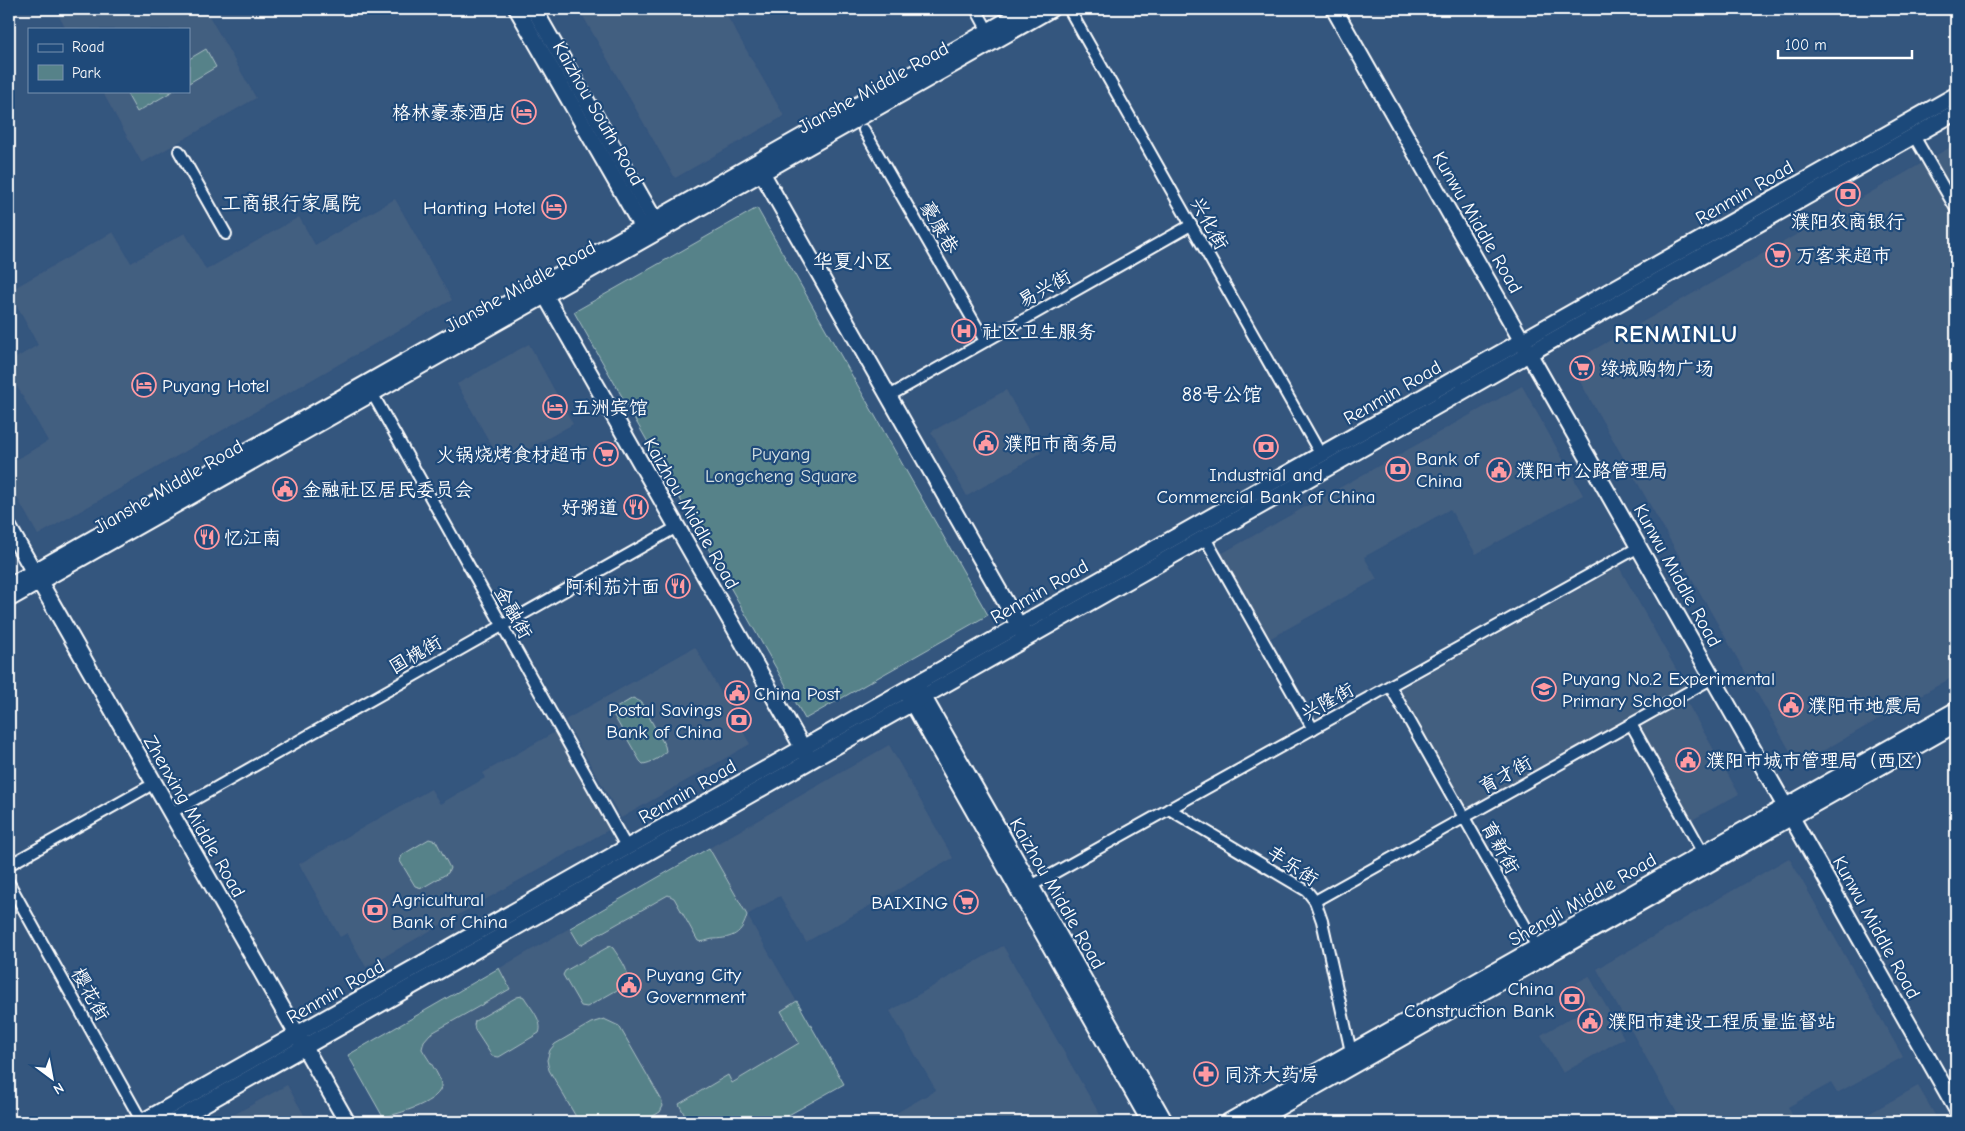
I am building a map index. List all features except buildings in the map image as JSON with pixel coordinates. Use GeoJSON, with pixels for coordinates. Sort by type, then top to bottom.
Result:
{"type":"FeatureCollection","features":[{"type":"Feature","properties":{"kind":"street","name":"Kaizhou South Road"},"geometry":{"type":"LineString","coordinates":[[517,9],[651,228]]}},
{"type":"Feature","properties":{"kind":"street","name":"Kaizhou South Road"},"geometry":{"type":"LineString","coordinates":[[534,9],[651,228]]}},
{"type":"Feature","properties":{"kind":"street"},"geometry":{"type":"LineString","coordinates":[[976,9],[988,31]]}},
{"type":"Feature","properties":{"kind":"street","name":"Jianshe Middle Road"},"geometry":{"type":"LineString","coordinates":[[759,167],[1027,9]]}},
{"type":"Feature","properties":{"kind":"street","name":"Jianshe Middle Road"},"geometry":{"type":"LineString","coordinates":[[9,599],[33,579],[651,228],[759,167],[1052,9]]}},
{"type":"Feature","properties":{"kind":"street","name":"兴化街"},"geometry":{"type":"LineString","coordinates":[[1069,9],[1321,455]]}},
{"type":"Feature","properties":{"kind":"street","name":"Kunwu Middle Road"},"geometry":{"type":"LineString","coordinates":[[1334,9],[1530,345],[1793,809],[1956,1088]]}},
{"type":"Feature","properties":{"kind":"street","name":"Kunwu Middle Road"},"geometry":{"type":"LineString","coordinates":[[1345,9],[1639,546],[1713,678],[1793,809],[1956,1108]]}},
{"type":"Feature","properties":{"kind":"street","name":"Renmin Road"},"geometry":{"type":"LineString","coordinates":[[1023,632],[1205,538],[1956,95]]}},
{"type":"Feature","properties":{"kind":"street","name":"Renmin Road"},"geometry":{"type":"LineString","coordinates":[[142,1122],[296,1043],[914,694],[1023,632],[1321,455],[1530,345],[1956,112]]}},
{"type":"Feature","properties":{"kind":"street","name":"豪康巷"},"geometry":{"type":"LineString","coordinates":[[864,130],[985,342]]}},
{"type":"Feature","properties":{"kind":"street"},"geometry":{"type":"LineString","coordinates":[[1914,136],[1956,209]]}},
{"type":"Feature","properties":{"kind":"street"},"geometry":{"type":"LineString","coordinates":[[179,151],[226,234]]}},
{"type":"Feature","properties":{"kind":"street"},"geometry":{"type":"LineString","coordinates":[[759,167],[1023,632]]}},
{"type":"Feature","properties":{"kind":"street","name":"易兴街"},"geometry":{"type":"LineString","coordinates":[[889,396],[1191,225]]}},
{"type":"Feature","properties":{"kind":"street","name":"Jianshe Middle Road"},"geometry":{"type":"LineString","coordinates":[[9,586],[33,579],[372,393],[542,290]]}},
{"type":"Feature","properties":{"kind":"street","name":"Kaizhou Middle Road"},"geometry":{"type":"LineString","coordinates":[[542,290],[806,755]]}},
{"type":"Feature","properties":{"kind":"street","name":"金融街"},"geometry":{"type":"LineString","coordinates":[[372,393],[627,848]]}},
{"type":"Feature","properties":{"kind":"street","name":"国槐街"},"geometry":{"type":"LineString","coordinates":[[171,813],[677,527]]}},
{"type":"Feature","properties":{"kind":"street","name":"Zhenxing Middle Road"},"geometry":{"type":"LineString","coordinates":[[9,528],[33,579],[146,788],[296,1043],[347,1122]]}},
{"type":"Feature","properties":{"kind":"street"},"geometry":{"type":"LineString","coordinates":[[1205,538],[1313,729]]}},
{"type":"Feature","properties":{"kind":"street","name":"Zhenxing Middle Road"},"geometry":{"type":"LineString","coordinates":[[9,545],[33,579],[171,813],[337,1122]]}},
{"type":"Feature","properties":{"kind":"street","name":"兴隆街"},"geometry":{"type":"LineString","coordinates":[[1032,886],[1639,546]]}},
{"type":"Feature","properties":{"kind":"street","name":"育才街"},"geometry":{"type":"LineString","coordinates":[[1315,901],[1713,678]]}},
{"type":"Feature","properties":{"kind":"street","name":"育新街"},"geometry":{"type":"LineString","coordinates":[[1390,686],[1537,947]]}},
{"type":"Feature","properties":{"kind":"street","name":"Kaizhou Middle Road"},"geometry":{"type":"LineString","coordinates":[[914,694],[1032,886],[1165,1122]]}},
{"type":"Feature","properties":{"kind":"street","name":"Kaizhou Middle Road"},"geometry":{"type":"LineString","coordinates":[[914,694],[1150,1122]]}},
{"type":"Feature","properties":{"kind":"street","name":"Shengli Middle Road"},"geometry":{"type":"LineString","coordinates":[[1253,1122],[1793,809],[1956,710]]}},
{"type":"Feature","properties":{"kind":"street"},"geometry":{"type":"LineString","coordinates":[[1631,724],[1704,853]]}},
{"type":"Feature","properties":{"kind":"street","name":"Shengli Middle Road"},"geometry":{"type":"LineString","coordinates":[[1228,1122],[1704,853],[1956,724]]}},
{"type":"Feature","properties":{"kind":"street","name":"Renmin Road"},"geometry":{"type":"LineString","coordinates":[[172,1122],[296,1043],[627,848],[806,755]]}},
{"type":"Feature","properties":{"kind":"street"},"geometry":{"type":"LineString","coordinates":[[9,865],[146,788]]}},
{"type":"Feature","properties":{"kind":"street","name":"丰乐街"},"geometry":{"type":"LineString","coordinates":[[1169,809],[1307,891],[1315,901],[1322,920],[1351,1052]]}},
{"type":"Feature","properties":{"kind":"street","name":"樱花街"},"geometry":{"type":"LineString","coordinates":[[9,883],[142,1122]]}},
{"type":"Feature","properties":{"kind":"shaded area"},"geometry":{"type":"Polygon","coordinates":[[[55,9],[205,9],[256,98],[142,163],[103,92],[190,92],[190,28],[65,28],[55,9]]]}},
{"type":"Feature","properties":{"kind":"shaded area"},"geometry":{"type":"Polygon","coordinates":[[[579,9],[723,9],[784,116],[675,178],[579,9]]]}},
{"type":"Feature","properties":{"kind":"shaded area"},"geometry":{"type":"Polygon","coordinates":[[[1956,144],[1956,675],[1798,765],[1574,371],[1581,357],[1956,144]]]}},
{"type":"Feature","properties":{"kind":"shaded area","name":"Puyang Hotel"},"geometry":{"type":"Polygon","coordinates":[[[395,199],[452,300],[38,535],[9,483],[9,464],[48,441],[9,372],[9,362],[38,345],[9,291],[113,232],[131,263],[185,233],[206,270],[299,217],[315,245],[395,199]]]}},
{"type":"Feature","properties":{"kind":"shaded area"},"geometry":{"type":"Polygon","coordinates":[[[529,344],[573,424],[502,464],[457,384],[529,344]]]}},
{"type":"Feature","properties":{"kind":"shaded area"},"geometry":{"type":"Polygon","coordinates":[[[1522,386],[1583,495],[1476,554],[1450,509],[1364,557],[1377,579],[1267,640],[1219,555],[1522,386]]]}},
{"type":"Feature","properties":{"kind":"shaded area","name":"濮阳市商务局"},"geometry":{"type":"Polygon","coordinates":[[[1006,390],[1041,453],[967,496],[931,432],[1006,390]]]}},
{"type":"Feature","properties":{"kind":"shaded area","name":"Puyang No.2 Experimental Primary School"},"geometry":{"type":"Polygon","coordinates":[[[1619,567],[1687,689],[1468,811],[1400,689],[1619,567]]]}},
{"type":"Feature","properties":{"kind":"shaded area"},"geometry":{"type":"Polygon","coordinates":[[[695,647],[750,744],[621,818],[565,720],[695,647]]]}},
{"type":"Feature","properties":{"kind":"shaded area","name":"濮阳市城市管理局（西区）"},"geometry":{"type":"Polygon","coordinates":[[[1685,699],[1739,794],[1690,821],[1637,726],[1685,699]]]}},
{"type":"Feature","properties":{"kind":"shaded area"},"geometry":{"type":"Polygon","coordinates":[[[555,732],[610,829],[366,967],[347,933],[340,937],[299,864],[431,789],[440,804],[485,778],[483,773],[555,732]]]}},
{"type":"Feature","properties":{"kind":"shaded area","name":"Puyang City Government"},"geometry":{"type":"Polygon","coordinates":[[[889,745],[953,858],[806,942],[780,896],[747,915],[844,1084],[776,1122],[386,1122],[348,1055],[889,745]]]}},
{"type":"Feature","properties":{"kind":"shaded area"},"geometry":{"type":"Polygon","coordinates":[[[1789,858],[1903,1057],[1837,1093],[1831,1083],[1788,1107],[1793,1117],[1784,1122],[1682,1122],[1597,969],[1789,858]]]}},
{"type":"Feature","properties":{"kind":"shaded area"},"geometry":{"type":"Polygon","coordinates":[[[1003,946],[1104,1122],[881,1122],[936,1090],[890,1011],[1003,946]]]}},
{"type":"Feature","properties":{"kind":"shaded area","name":"濮阳市建设工程质量监督站"},"geometry":{"type":"Polygon","coordinates":[[[1589,976],[1624,1038],[1563,1073],[1541,1035],[1590,1007],[1576,983],[1589,976]]]}},
{"type":"Feature","properties":{"kind":"shaded area"},"geometry":{"type":"Polygon","coordinates":[[[287,1085],[308,1122],[221,1122],[287,1085]]]}},
{"type":"Feature","properties":{"kind":"shaded area"},"geometry":{"type":"Polygon","coordinates":[[[1918,1086],[1939,1122],[1854,1122],[1918,1086]]]}},
{"type":"Feature","properties":{"kind":"green space"},"geometry":{"type":"Polygon","coordinates":[[[206,49],[216,67],[190,82],[190,58],[206,49]]]}},
{"type":"Feature","properties":{"kind":"green space"},"geometry":{"type":"Polygon","coordinates":[[[130,92],[171,92],[137,112],[127,94],[130,92]]]}},
{"type":"Feature","properties":{"kind":"green space","name":"Puyang Longcheng Square"},"geometry":{"type":"Polygon","coordinates":[[[757,208],[988,615],[805,719],[574,312],[757,208]]]}},
{"type":"Feature","properties":{"kind":"green space"},"geometry":{"type":"Polygon","coordinates":[[[633,698],[641,702],[666,751],[656,759],[643,764],[614,716],[616,708],[633,698]]]}},
{"type":"Feature","properties":{"kind":"green space"},"geometry":{"type":"Polygon","coordinates":[[[429,839],[436,841],[450,868],[448,873],[422,888],[415,886],[400,861],[402,855],[429,839]]]}},
{"type":"Feature","properties":{"kind":"green space"},"geometry":{"type":"Polygon","coordinates":[[[709,848],[747,915],[742,927],[736,934],[726,938],[698,941],[674,898],[668,895],[580,945],[570,928],[709,848]]]}},
{"type":"Feature","properties":{"kind":"green space"},"geometry":{"type":"Polygon","coordinates":[[[610,946],[626,970],[626,985],[587,1007],[581,1006],[563,975],[565,971],[610,946]]]}},
{"type":"Feature","properties":{"kind":"green space"},"geometry":{"type":"Polygon","coordinates":[[[499,968],[510,989],[430,1034],[424,1041],[422,1049],[438,1076],[441,1084],[440,1090],[435,1096],[418,1106],[383,1117],[348,1055],[499,968]]]}},
{"type":"Feature","properties":{"kind":"green space"},"geometry":{"type":"Polygon","coordinates":[[[522,996],[538,1019],[540,1024],[539,1033],[499,1057],[492,1056],[475,1030],[475,1021],[522,996]]]}},
{"type":"Feature","properties":{"kind":"green space"},"geometry":{"type":"Polygon","coordinates":[[[797,1001],[844,1084],[776,1122],[688,1122],[679,1104],[728,1075],[732,1083],[799,1043],[781,1011],[797,1001]]]}},
{"type":"Feature","properties":{"kind":"green space"},"geometry":{"type":"Polygon","coordinates":[[[604,1019],[619,1026],[661,1099],[663,1106],[660,1112],[643,1122],[579,1122],[549,1070],[547,1060],[550,1050],[555,1044],[591,1023],[604,1019]]]}},
{"type":"Feature","properties":{"kind":"place","name":"格林豪泰酒店"},"geometry":{"type":"Point","coordinates":[524,112]}},
{"type":"Feature","properties":{"kind":"place","name":"濮阳农商银行"},"geometry":{"type":"Point","coordinates":[1848,194]}},
{"type":"Feature","properties":{"kind":"place","name":"Hanting Hotel"},"geometry":{"type":"Point","coordinates":[554,207]}},
{"type":"Feature","properties":{"kind":"place","name":"万客来超市"},"geometry":{"type":"Point","coordinates":[1778,255]}},
{"type":"Feature","properties":{"kind":"place","name":"社区卫生服务"},"geometry":{"type":"Point","coordinates":[964,331]}},
{"type":"Feature","properties":{"kind":"place","name":"绿城购物广场"},"geometry":{"type":"Point","coordinates":[1582,368]}},
{"type":"Feature","properties":{"kind":"place","name":"Puyang Hotel"},"geometry":{"type":"Point","coordinates":[144,385]}},
{"type":"Feature","properties":{"kind":"place","name":"五洲宾馆"},"geometry":{"type":"Point","coordinates":[555,407]}},
{"type":"Feature","properties":{"kind":"place","name":"濮阳市商务局"},"geometry":{"type":"Point","coordinates":[986,443]}},
{"type":"Feature","properties":{"kind":"place","name":"Industrial and Commercial Bank of China"},"geometry":{"type":"Point","coordinates":[1266,447]}},
{"type":"Feature","properties":{"kind":"place","name":"火锅烧烤食材超市"},"geometry":{"type":"Point","coordinates":[606,454]}},
{"type":"Feature","properties":{"kind":"place","name":"Bank of China"},"geometry":{"type":"Point","coordinates":[1398,469]}},
{"type":"Feature","properties":{"kind":"place","name":"濮阳市公路管理局"},"geometry":{"type":"Point","coordinates":[1499,470]}},
{"type":"Feature","properties":{"kind":"place","name":"金融社区居民委员会"},"geometry":{"type":"Point","coordinates":[285,489]}},
{"type":"Feature","properties":{"kind":"place","name":"好粥道"},"geometry":{"type":"Point","coordinates":[636,507]}},
{"type":"Feature","properties":{"kind":"place","name":"忆江南"},"geometry":{"type":"Point","coordinates":[207,537]}},
{"type":"Feature","properties":{"kind":"place","name":"阿利茄汁面"},"geometry":{"type":"Point","coordinates":[678,586]}},
{"type":"Feature","properties":{"kind":"place","name":"Puyang No.2 Experimental Primary School"},"geometry":{"type":"Point","coordinates":[1544,689]}},
{"type":"Feature","properties":{"kind":"place","name":"China Post"},"geometry":{"type":"Point","coordinates":[737,693]}},
{"type":"Feature","properties":{"kind":"place","name":"濮阳市地震局"},"geometry":{"type":"Point","coordinates":[1791,705]}},
{"type":"Feature","properties":{"kind":"place","name":"Postal Savings Bank of China"},"geometry":{"type":"Point","coordinates":[739,720]}},
{"type":"Feature","properties":{"kind":"place","name":"濮阳市城市管理局（西区）"},"geometry":{"type":"Point","coordinates":[1688,760]}},
{"type":"Feature","properties":{"kind":"place","name":"BAIXING"},"geometry":{"type":"Point","coordinates":[966,902]}},
{"type":"Feature","properties":{"kind":"place","name":"Agricultural Bank of China"},"geometry":{"type":"Point","coordinates":[375,910]}},
{"type":"Feature","properties":{"kind":"place","name":"Puyang City Government"},"geometry":{"type":"Point","coordinates":[629,985]}},
{"type":"Feature","properties":{"kind":"place","name":"China Construction Bank"},"geometry":{"type":"Point","coordinates":[1572,999]}},
{"type":"Feature","properties":{"kind":"place","name":"濮阳市建设工程质量监督站"},"geometry":{"type":"Point","coordinates":[1590,1021]}},
{"type":"Feature","properties":{"kind":"place","name":"同济大药房"},"geometry":{"type":"Point","coordinates":[1206,1074]}},
{"type":"Feature","properties":{"kind":"district","name":"工商银行家属院"},"geometry":{"type":"Point","coordinates":[291,203]}},
{"type":"Feature","properties":{"kind":"district","name":"华夏小区"},"geometry":{"type":"Point","coordinates":[853,261]}},
{"type":"Feature","properties":{"kind":"district","name":"RENMINLU"},"geometry":{"type":"Point","coordinates":[1676,334]}},
{"type":"Feature","properties":{"kind":"district","name":"88号公馆"},"geometry":{"type":"Point","coordinates":[1222,394]}}]}
